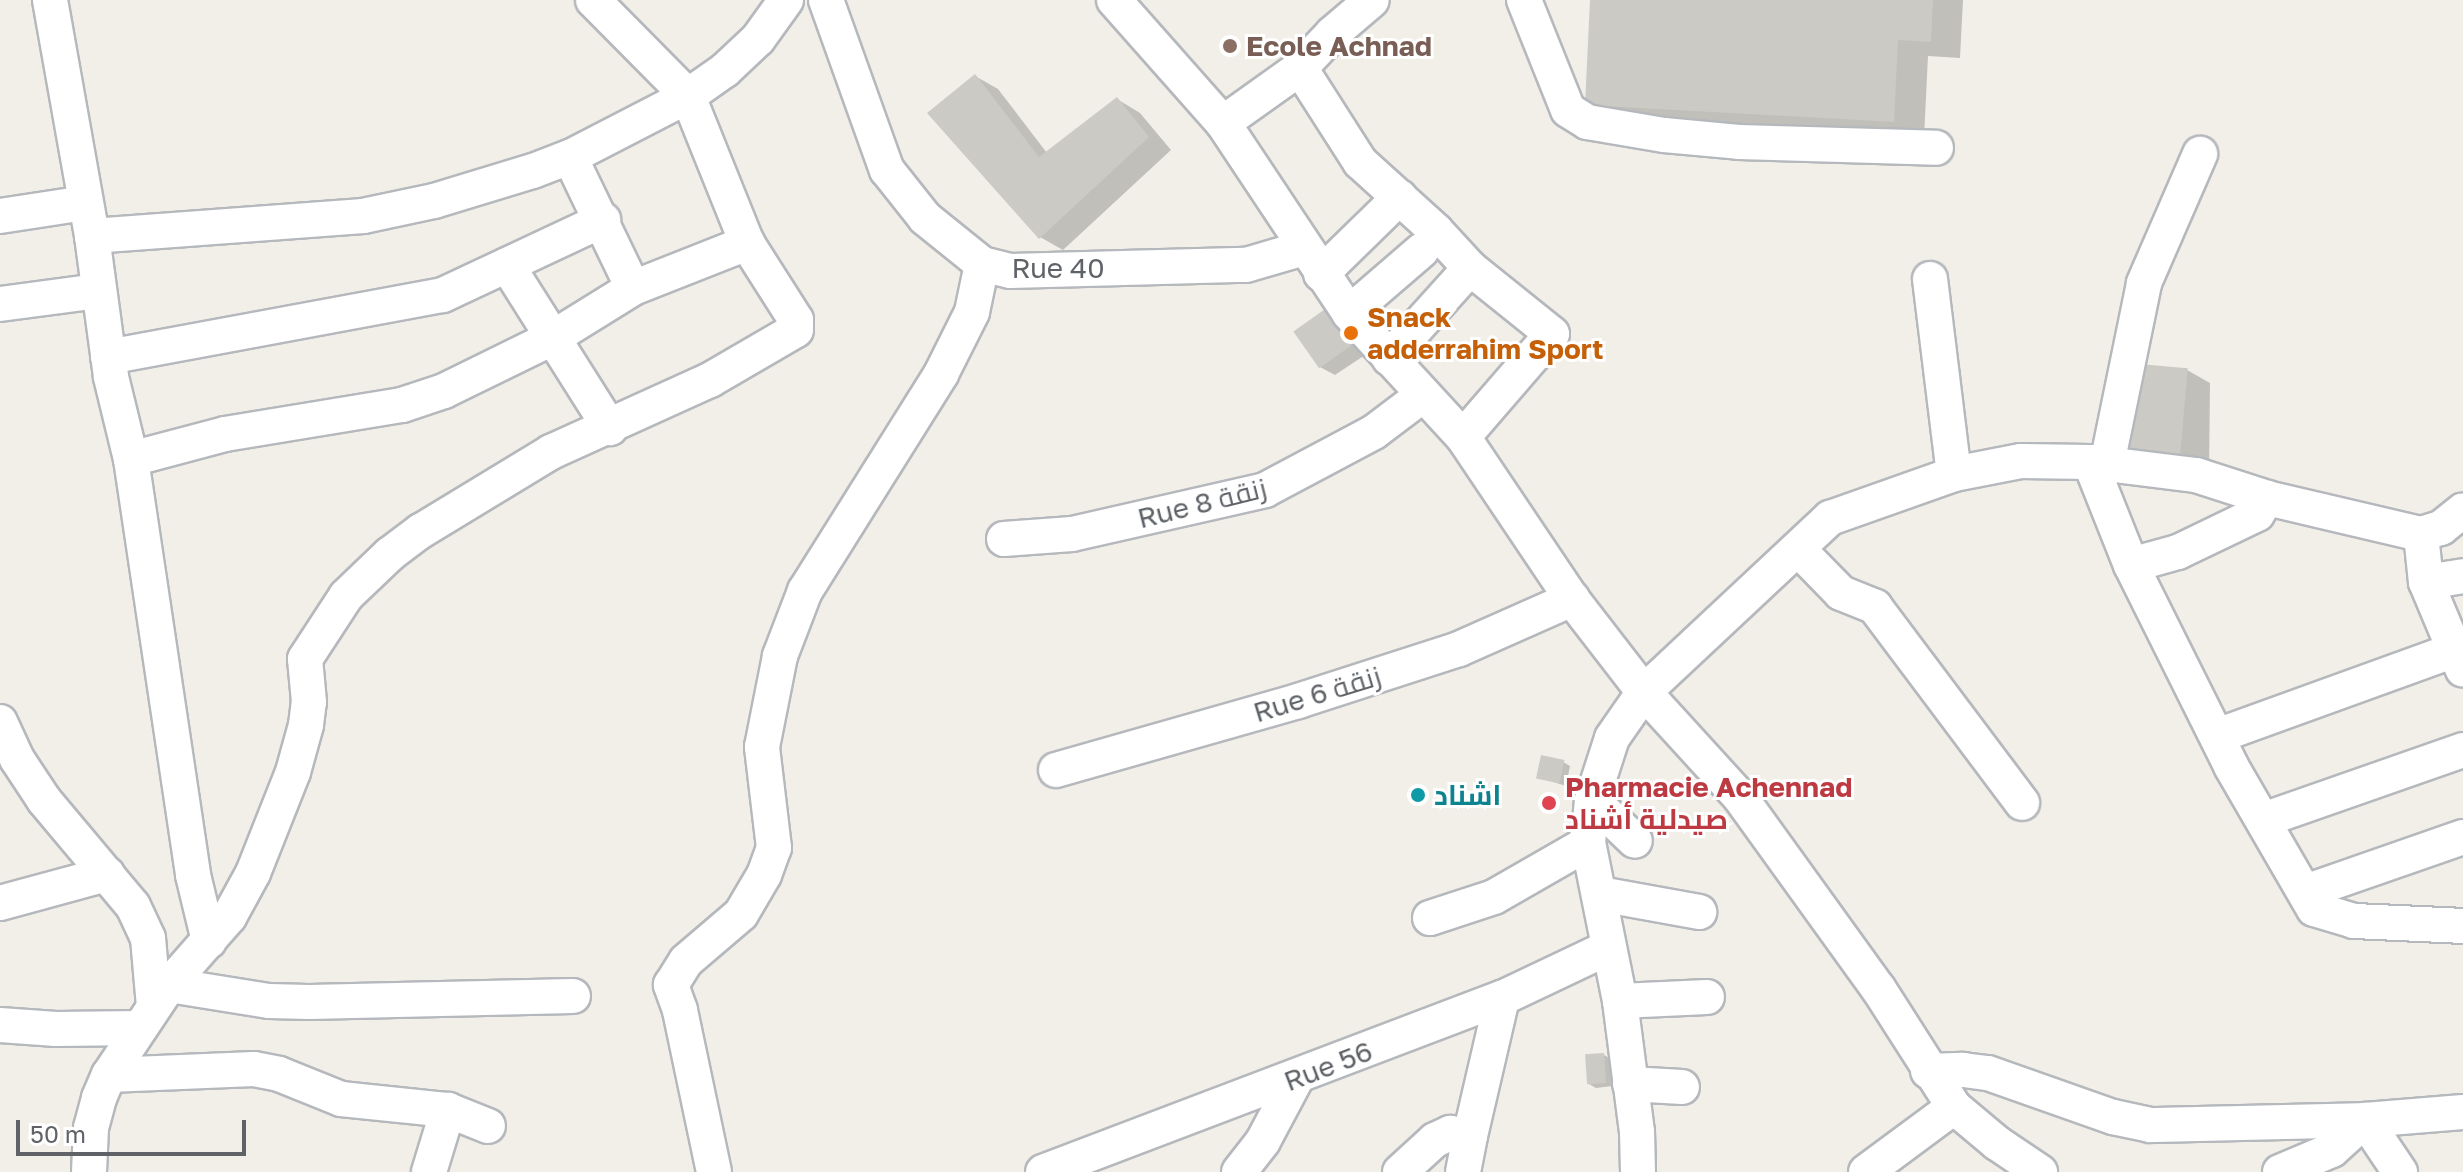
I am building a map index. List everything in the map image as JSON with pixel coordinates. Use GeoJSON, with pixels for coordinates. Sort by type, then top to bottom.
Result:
{"type":"FeatureCollection","features":[{"type":"Feature","properties":{"kind":"street"},"geometry":{"type":"LineString","coordinates":[[50,0],[92,236],[108,357],[131,459],[193,875],[209,941]]}},
{"type":"Feature","properties":{"kind":"street"},"geometry":{"type":"LineString","coordinates":[[89,1172],[91,1128],[109,1075],[154,1007],[241,899],[281,803],[306,725],[309,702],[305,659],[346,596],[390,554],[421,531],[551,452],[610,428],[792,335],[796,320],[747,243],[688,96],[593,0]]}},
{"type":"Feature","properties":{"kind":"street"},"geometry":{"type":"LineString","coordinates":[[92,236],[363,216],[434,201],[570,157],[688,96],[725,70],[758,39],[786,0]]}},
{"type":"Feature","properties":{"kind":"street","name":"Rue 40"},"geometry":{"type":"LineString","coordinates":[[826,0],[887,170],[925,218],[982,264],[1010,271],[1312,261]]}},
{"type":"Feature","properties":{"kind":"street"},"geometry":{"type":"LineString","coordinates":[[1114,0],[1223,123],[1349,313],[1463,437],[1572,599],[1644,692],[1740,797],[1878,988],[1928,1071],[1954,1107],[1997,1143],[2040,1172]]}},
{"type":"Feature","properties":{"kind":"street"},"geometry":{"type":"LineString","coordinates":[[1223,123],[1300,68],[1332,34],[1372,0]]}},
{"type":"Feature","properties":{"kind":"street"},"geometry":{"type":"LineString","coordinates":[[1524,0],[1568,110],[1587,122],[1664,135],[1739,142],[1936,148]]}},
{"type":"Feature","properties":{"kind":"street"},"geometry":{"type":"LineString","coordinates":[[1300,68],[1360,162],[1400,197],[1470,268],[1552,334],[1463,437]]}},
{"type":"Feature","properties":{"kind":"street"},"geometry":{"type":"LineString","coordinates":[[2200,154],[2144,283],[2099,463],[2131,565],[2217,736],[2314,909],[2354,921],[2463,926]]}},
{"type":"Feature","properties":{"kind":"street"},"geometry":{"type":"LineString","coordinates":[[570,157],[603,220],[633,288]]}},
{"type":"Feature","properties":{"kind":"street"},"geometry":{"type":"LineString","coordinates":[[1312,261],[1400,197]]}},
{"type":"Feature","properties":{"kind":"street"},"geometry":{"type":"LineString","coordinates":[[0,216],[85,203]]}},
{"type":"Feature","properties":{"kind":"street"},"geometry":{"type":"LineString","coordinates":[[108,357],[443,295],[603,220]]}},
{"type":"Feature","properties":{"kind":"street"},"geometry":{"type":"LineString","coordinates":[[131,459],[225,434],[402,405],[495,368],[554,337],[633,288],[747,243]]}},
{"type":"Feature","properties":{"kind":"street"},"geometry":{"type":"LineString","coordinates":[[1349,313],[1422,250]]}},
{"type":"Feature","properties":{"kind":"street"},"geometry":{"type":"LineString","coordinates":[[714,1172],[680,1010],[671,985],[686,961],[741,914],[764,875],[774,848],[762,747],[780,656],[805,591],[941,374],[972,312],[982,264]]}},
{"type":"Feature","properties":{"kind":"street"},"geometry":{"type":"LineString","coordinates":[[507,265],[610,428]]}},
{"type":"Feature","properties":{"kind":"street"},"geometry":{"type":"LineString","coordinates":[[1389,358],[1470,268]]}},
{"type":"Feature","properties":{"kind":"street"},"geometry":{"type":"LineString","coordinates":[[1930,279],[1954,474]]}},
{"type":"Feature","properties":{"kind":"street"},"geometry":{"type":"LineString","coordinates":[[0,304],[97,291]]}},
{"type":"Feature","properties":{"kind":"street","name":"Rue 8 زنقة"},"geometry":{"type":"LineString","coordinates":[[1004,539],[1072,534],[1265,490],[1374,432],[1423,395]]}},
{"type":"Feature","properties":{"kind":"street"},"geometry":{"type":"LineString","coordinates":[[1638,1172],[1620,1001],[1588,843],[1592,800],[1612,738],[1644,692],[1830,518],[1954,474],[2021,461],[2099,463],[2196,475],[2267,498],[2421,534],[2441,528],[2463,510]]}},
{"type":"Feature","properties":{"kind":"street"},"geometry":{"type":"LineString","coordinates":[[2131,565],[2178,552],[2257,514],[2267,498]]}},
{"type":"Feature","properties":{"kind":"street"},"geometry":{"type":"LineString","coordinates":[[2217,736],[2459,660],[2426,582],[2421,534]]}},
{"type":"Feature","properties":{"kind":"street"},"geometry":{"type":"LineString","coordinates":[[1799,550],[1841,593],[1875,607],[2022,803]]}},
{"type":"Feature","properties":{"kind":"street"},"geometry":{"type":"LineString","coordinates":[[2426,582],[2463,576]]}},
{"type":"Feature","properties":{"kind":"street","name":"Rue 6 زنقة"},"geometry":{"type":"LineString","coordinates":[[1056,770],[1298,701],[1459,649],[1572,599]]}},
{"type":"Feature","properties":{"kind":"street"},"geometry":{"type":"LineString","coordinates":[[0,722],[8,764],[44,800],[125,893],[148,938],[154,1007]]}},
{"type":"Feature","properties":{"kind":"street"},"geometry":{"type":"LineString","coordinates":[[2263,820],[2463,750]]}},
{"type":"Feature","properties":{"kind":"street"},"geometry":{"type":"LineString","coordinates":[[1592,800],[1635,841]]}},
{"type":"Feature","properties":{"kind":"street"},"geometry":{"type":"LineString","coordinates":[[2305,892],[2463,837]]}},
{"type":"Feature","properties":{"kind":"street"},"geometry":{"type":"LineString","coordinates":[[1430,918],[1494,897],[1588,843]]}},
{"type":"Feature","properties":{"kind":"street"},"geometry":{"type":"LineString","coordinates":[[0,903],[107,874]]}},
{"type":"Feature","properties":{"kind":"street"},"geometry":{"type":"LineString","coordinates":[[1600,894],[1699,912]]}},
{"type":"Feature","properties":{"kind":"street","name":"Rue 56"},"geometry":{"type":"LineString","coordinates":[[1043,1172],[1296,1079],[1502,998],[1608,948]]}},
{"type":"Feature","properties":{"kind":"street"},"geometry":{"type":"LineString","coordinates":[[0,1025],[56,1029],[154,1007],[269,1001],[573,996]]}},
{"type":"Feature","properties":{"kind":"street"},"geometry":{"type":"LineString","coordinates":[[1620,1001],[1707,997]]}},
{"type":"Feature","properties":{"kind":"street"},"geometry":{"type":"LineString","coordinates":[[1463,1172],[1502,998]]}},
{"type":"Feature","properties":{"kind":"street"},"geometry":{"type":"LineString","coordinates":[[109,1075],[254,1069],[279,1074],[341,1099],[448,1110],[488,1126]]}},
{"type":"Feature","properties":{"kind":"street"},"geometry":{"type":"LineString","coordinates":[[1928,1071],[1988,1073],[2113,1117],[2150,1125],[2365,1120],[2463,1112]]}},
{"type":"Feature","properties":{"kind":"street"},"geometry":{"type":"LineString","coordinates":[[1239,1172],[1263,1141],[1296,1079]]}},
{"type":"Feature","properties":{"kind":"street"},"geometry":{"type":"LineString","coordinates":[[1630,1084],[1682,1087]]}},
{"type":"Feature","properties":{"kind":"street"},"geometry":{"type":"LineString","coordinates":[[1866,1172],[1954,1107]]}},
{"type":"Feature","properties":{"kind":"street"},"geometry":{"type":"LineString","coordinates":[[429,1172],[448,1110]]}},
{"type":"Feature","properties":{"kind":"street"},"geometry":{"type":"LineString","coordinates":[[2280,1172],[2332,1150],[2365,1120]]}},
{"type":"Feature","properties":{"kind":"street"},"geometry":{"type":"LineString","coordinates":[[2365,1120],[2400,1172]]}},
{"type":"Feature","properties":{"kind":"street"},"geometry":{"type":"LineString","coordinates":[[1403,1171],[1435,1140],[1450,1133],[1470,1136]]}},
{"type":"Feature","properties":{"kind":"building"},"geometry":{"type":"Polygon","coordinates":[[[1590,0],[1933,0],[1931,42],[1898,40],[1894,122],[1585,105],[1590,0]]]}},
{"type":"Feature","properties":{"kind":"building"},"geometry":{"type":"Polygon","coordinates":[[[975,74],[1039,157],[1117,97],[1149,137],[1039,239],[927,113],[975,74]]]}},
{"type":"Feature","properties":{"kind":"building"},"geometry":{"type":"Polygon","coordinates":[[[1331,305],[1357,342],[1319,368],[1293,331],[1331,305]]]}},
{"type":"Feature","properties":{"kind":"building"},"geometry":{"type":"Polygon","coordinates":[[[2128,363],[2188,368],[2179,463],[2120,458],[2128,363]]]}},
{"type":"Feature","properties":{"kind":"building"},"geometry":{"type":"Polygon","coordinates":[[[1541,755],[1564,760],[1559,783],[1536,778],[1541,755]]]}},
{"type":"Feature","properties":{"kind":"building"},"geometry":{"type":"Polygon","coordinates":[[[1604,1053],[1606,1083],[1587,1084],[1585,1054],[1604,1053]]]}},
{"type":"Feature","properties":{"kind":"place","name":"Ecole Achnad"},"geometry":{"type":"Point","coordinates":[1230,46]}},
{"type":"Feature","properties":{"kind":"place","name":"Snack adderrahim Sport"},"geometry":{"type":"Point","coordinates":[1351,333]}},
{"type":"Feature","properties":{"kind":"place","name":"اشناد"},"geometry":{"type":"Point","coordinates":[1418,795]}},
{"type":"Feature","properties":{"kind":"place","name":"Pharmacie Achennad صيدلية أشناد"},"geometry":{"type":"Point","coordinates":[1549,803]}}]}
